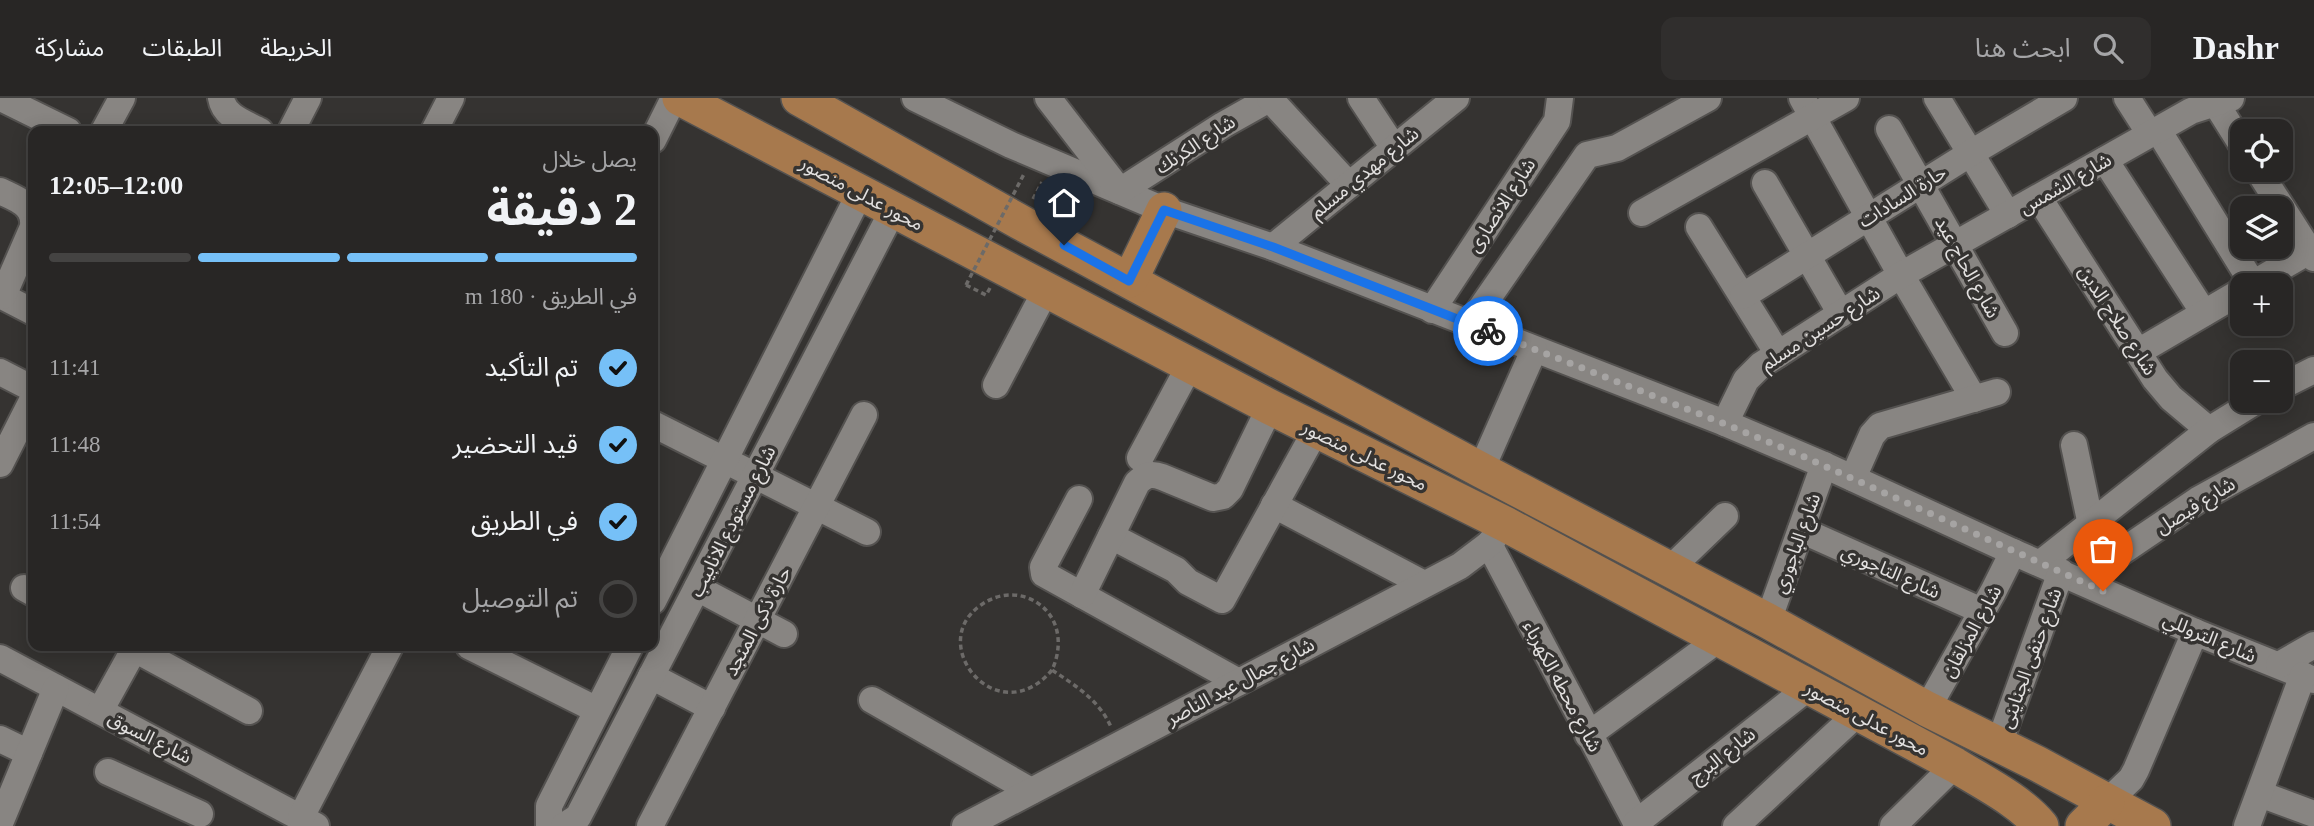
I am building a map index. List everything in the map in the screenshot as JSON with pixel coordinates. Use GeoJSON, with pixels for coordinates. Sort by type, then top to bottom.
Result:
{"type":"FeatureCollection","features":[{"type":"Feature","properties":{"kind":"main road","name":"محور عدلى منصور"},"geometry":{"type":"LineString","coordinates":[[677,98],[1316,430],[1497,534],[1719,639],[1858,713],[1955,765],[2034,817],[2041,826]]}},
{"type":"Feature","properties":{"kind":"main road","name":"محور عدلى منصور"},"geometry":{"type":"LineString","coordinates":[[799,98],[1129,281],[1768,621],[1927,709],[2036,763],[2153,826]]}},
{"type":"Feature","properties":{"kind":"main road"},"geometry":{"type":"LineString","coordinates":[[1129,281],[1164,210]]}},
{"type":"Feature","properties":{"kind":"main road"},"geometry":{"type":"LineString","coordinates":[[2010,800],[2027,795],[2034,789],[2037,781],[2036,763]]}},
{"type":"Feature","properties":{"kind":"main road"},"geometry":{"type":"LineString","coordinates":[[2083,826],[2107,802]]}},
{"type":"Feature","properties":{"kind":"street"},"geometry":{"type":"LineString","coordinates":[[1,98],[46,108],[63,126]]}},
{"type":"Feature","properties":{"kind":"street"},"geometry":{"type":"LineString","coordinates":[[107,126],[122,98]]}},
{"type":"Feature","properties":{"kind":"street"},"geometry":{"type":"LineString","coordinates":[[221,98],[233,118],[250,126]]}},
{"type":"Feature","properties":{"kind":"street"},"geometry":{"type":"LineString","coordinates":[[294,126],[308,98]]}},
{"type":"Feature","properties":{"kind":"street"},"geometry":{"type":"LineString","coordinates":[[436,126],[451,98]]}},
{"type":"Feature","properties":{"kind":"street"},"geometry":{"type":"LineString","coordinates":[[658,131],[677,98]]}},
{"type":"Feature","properties":{"kind":"street"},"geometry":{"type":"LineString","coordinates":[[1048,98],[1120,191]]}},
{"type":"Feature","properties":{"kind":"street"},"geometry":{"type":"LineString","coordinates":[[1271,98],[1349,185]]}},
{"type":"Feature","properties":{"kind":"street","name":"شارع الكرنك"},"geometry":{"type":"LineString","coordinates":[[1120,191],[1223,125],[1271,98]]}},
{"type":"Feature","properties":{"kind":"street"},"geometry":{"type":"LineString","coordinates":[[1361,98],[1394,148]]}},
{"type":"Feature","properties":{"kind":"street","name":"شارع مهدي مسلم"},"geometry":{"type":"LineString","coordinates":[[1273,247],[1456,98]]}},
{"type":"Feature","properties":{"kind":"street","name":"شارع الانصارى"},"geometry":{"type":"LineString","coordinates":[[1432,310],[1557,121],[1560,98]]}},
{"type":"Feature","properties":{"kind":"street"},"geometry":{"type":"LineString","coordinates":[[1470,324],[1584,159],[1596,152],[1616,148],[1708,98]]}},
{"type":"Feature","properties":{"kind":"street"},"geometry":{"type":"LineString","coordinates":[[1642,213],[1807,108],[1846,98]]}},
{"type":"Feature","properties":{"kind":"street"},"geometry":{"type":"LineString","coordinates":[[1937,98],[2008,215]]}},
{"type":"Feature","properties":{"kind":"street","name":"حارة السادات"},"geometry":{"type":"LineString","coordinates":[[1743,296],[1970,153],[2064,98]]}},
{"type":"Feature","properties":{"kind":"street"},"geometry":{"type":"LineString","coordinates":[[2127,98],[2154,132],[2240,273]]}},
{"type":"Feature","properties":{"kind":"street"},"geometry":{"type":"LineString","coordinates":[[2223,100],[2231,119]]}},
{"type":"Feature","properties":{"kind":"street","name":"شارع الشمس"},"geometry":{"type":"LineString","coordinates":[[1901,275],[2191,111],[2223,100]]}},
{"type":"Feature","properties":{"kind":"street","name":"شارع التروللي"},"geometry":{"type":"LineString","coordinates":[[930,102],[1011,145],[1164,210],[1273,247],[1725,424],[1824,465],[2195,632],[2298,673]]}},
{"type":"Feature","properties":{"kind":"street"},"geometry":{"type":"LineString","coordinates":[[1807,108],[1949,356],[1986,395],[1880,426],[1872,435],[1853,478]]}},
{"type":"Feature","properties":{"kind":"street","name":"شارع الحاج عيد"},"geometry":{"type":"LineString","coordinates":[[1889,129],[2005,333]]}},
{"type":"Feature","properties":{"kind":"street"},"geometry":{"type":"LineString","coordinates":[[2105,160],[2204,313]]}},
{"type":"Feature","properties":{"kind":"street"},"geometry":{"type":"LineString","coordinates":[[2266,182],[2312,254],[2276,273]]}},
{"type":"Feature","properties":{"kind":"street"},"geometry":{"type":"LineString","coordinates":[[1765,183],[1841,314]]}},
{"type":"Feature","properties":{"kind":"street"},"geometry":{"type":"LineString","coordinates":[[0,191],[28,206]]}},
{"type":"Feature","properties":{"kind":"street","name":"شارع مستودع الانابيب"},"geometry":{"type":"LineString","coordinates":[[658,591],[860,193]]}},
{"type":"Feature","properties":{"kind":"street","name":"شارع صلاح الدين"},"geometry":{"type":"LineString","coordinates":[[2039,198],[2138,352],[2171,398],[2209,430]]}},
{"type":"Feature","properties":{"kind":"street","name":"شارع مستودع الانابيب"},"geometry":{"type":"LineString","coordinates":[[579,823],[651,676],[893,209]]}},
{"type":"Feature","properties":{"kind":"street"},"geometry":{"type":"LineString","coordinates":[[1699,227],[1778,354]]}},
{"type":"Feature","properties":{"kind":"street"},"geometry":{"type":"LineString","coordinates":[[28,238],[1,296],[28,310]]}},
{"type":"Feature","properties":{"kind":"street","name":"شارع حسين مسلم"},"geometry":{"type":"LineString","coordinates":[[1725,424],[1746,380],[1760,365],[1901,275]]}},
{"type":"Feature","properties":{"kind":"street"},"geometry":{"type":"LineString","coordinates":[[996,385],[1046,290]]}},
{"type":"Feature","properties":{"kind":"street"},"geometry":{"type":"LineString","coordinates":[[2138,352],[2230,298]]}},
{"type":"Feature","properties":{"kind":"street"},"geometry":{"type":"LineString","coordinates":[[1481,470],[1534,350]]}},
{"type":"Feature","properties":{"kind":"street"},"geometry":{"type":"LineString","coordinates":[[1139,458],[1190,365]]}},
{"type":"Feature","properties":{"kind":"street"},"geometry":{"type":"LineString","coordinates":[[2293,380],[2314,370]]}},
{"type":"Feature","properties":{"kind":"street"},"geometry":{"type":"LineString","coordinates":[[0,372],[28,386]]}},
{"type":"Feature","properties":{"kind":"street"},"geometry":{"type":"LineString","coordinates":[[1082,595],[1137,483],[1144,476],[1153,474],[1213,498],[1223,496],[1230,489],[1270,407]]}},
{"type":"Feature","properties":{"kind":"street"},"geometry":{"type":"LineString","coordinates":[[2063,573],[2091,525],[2209,430],[2237,413]]}},
{"type":"Feature","properties":{"kind":"street","name":"حارة ذكى المنجد"},"geometry":{"type":"LineString","coordinates":[[650,826],[864,415]]}},
{"type":"Feature","properties":{"kind":"street"},"geometry":{"type":"LineString","coordinates":[[0,464],[28,418]]}},
{"type":"Feature","properties":{"kind":"street"},"geometry":{"type":"LineString","coordinates":[[658,427],[867,532]]}},
{"type":"Feature","properties":{"kind":"street"},"geometry":{"type":"LineString","coordinates":[[1111,536],[1176,570],[1188,582],[1222,600],[1316,430]]}},
{"type":"Feature","properties":{"kind":"street","name":"شارع فيصل"},"geometry":{"type":"LineString","coordinates":[[2063,573],[2198,500],[2311,444]]}},
{"type":"Feature","properties":{"kind":"street"},"geometry":{"type":"LineString","coordinates":[[2074,446],[2091,525]]}},
{"type":"Feature","properties":{"kind":"street","name":"شارع الباجوري"},"geometry":{"type":"LineString","coordinates":[[1768,621],[1824,465]]}},
{"type":"Feature","properties":{"kind":"street"},"geometry":{"type":"LineString","coordinates":[[1079,499],[1042,569],[1046,576],[1239,682]]}},
{"type":"Feature","properties":{"kind":"street"},"geometry":{"type":"LineString","coordinates":[[1274,505],[1424,584]]}},
{"type":"Feature","properties":{"kind":"street"},"geometry":{"type":"LineString","coordinates":[[1670,569],[1725,516]]}},
{"type":"Feature","properties":{"kind":"street","name":"شارع التاجوري"},"geometry":{"type":"LineString","coordinates":[[1801,530],[1982,611]]}},
{"type":"Feature","properties":{"kind":"street","name":"شارع جمال عبد الناصر"},"geometry":{"type":"LineString","coordinates":[[965,826],[1460,566],[1497,534]]}},
{"type":"Feature","properties":{"kind":"street","name":"شارع محطه الكهرباء"},"geometry":{"type":"LineString","coordinates":[[1497,534],[1588,734],[1637,824]]}},
{"type":"Feature","properties":{"kind":"street","name":"شارع المزلقان"},"geometry":{"type":"LineString","coordinates":[[1927,709],[2013,552]]}},
{"type":"Feature","properties":{"kind":"street","name":"شارع حنفى الجناينى"},"geometry":{"type":"LineString","coordinates":[[1999,744],[2063,573]]}},
{"type":"Feature","properties":{"kind":"street"},"geometry":{"type":"LineString","coordinates":[[697,588],[784,634]]}},
{"type":"Feature","properties":{"kind":"street"},"geometry":{"type":"LineString","coordinates":[[2107,802],[2131,779],[2136,770],[2195,632]]}},
{"type":"Feature","properties":{"kind":"street"},"geometry":{"type":"LineString","coordinates":[[1588,734],[1719,639]]}},
{"type":"Feature","properties":{"kind":"street"},"geometry":{"type":"LineString","coordinates":[[2247,826],[2260,794],[2298,673],[2314,645]]}},
{"type":"Feature","properties":{"kind":"street"},"geometry":{"type":"LineString","coordinates":[[100,711],[131,651]]}},
{"type":"Feature","properties":{"kind":"street"},"geometry":{"type":"LineString","coordinates":[[140,651],[249,711]]}},
{"type":"Feature","properties":{"kind":"street"},"geometry":{"type":"LineString","coordinates":[[309,821],[388,651]]}},
{"type":"Feature","properties":{"kind":"street"},"geometry":{"type":"LineString","coordinates":[[479,651],[597,710]]}},
{"type":"Feature","properties":{"kind":"street"},"geometry":{"type":"LineString","coordinates":[[549,826],[549,806],[627,651]]}},
{"type":"Feature","properties":{"kind":"street","name":"شارع السوق"},"geometry":{"type":"LineString","coordinates":[[0,658],[309,821]]}},
{"type":"Feature","properties":{"kind":"street"},"geometry":{"type":"LineString","coordinates":[[651,676],[712,708]]}},
{"type":"Feature","properties":{"kind":"street","name":"شارع البرج"},"geometry":{"type":"LineString","coordinates":[[1637,824],[1809,687]]}},
{"type":"Feature","properties":{"kind":"street"},"geometry":{"type":"LineString","coordinates":[[0,823],[56,688]]}},
{"type":"Feature","properties":{"kind":"street"},"geometry":{"type":"LineString","coordinates":[[872,699],[1031,791]]}},
{"type":"Feature","properties":{"kind":"street"},"geometry":{"type":"LineString","coordinates":[[1736,826],[1858,713]]}},
{"type":"Feature","properties":{"kind":"street"},"geometry":{"type":"LineString","coordinates":[[0,739],[29,753]]}},
{"type":"Feature","properties":{"kind":"street"},"geometry":{"type":"LineString","coordinates":[[1893,826],[1955,765]]}},
{"type":"Feature","properties":{"kind":"street"},"geometry":{"type":"LineString","coordinates":[[108,772],[197,820],[220,774]]}},
{"type":"Feature","properties":{"kind":"street"},"geometry":{"type":"LineString","coordinates":[[2260,794],[2314,814]]}},
{"type":"Feature","properties":{"kind":"path"},"geometry":{"type":"LineString","coordinates":[[986,295],[966,285],[1024,174]]}},
{"type":"Feature","properties":{"kind":"path"},"geometry":{"type":"LineString","coordinates":[[1012,595],[1037,602],[1046,610],[1058,633],[1059,646],[1052,670],[1034,687],[1021,692],[996,691],[984,685],[967,667],[962,655],[963,629],[968,618],[977,608],[999,596],[1012,595]]}},
{"type":"Feature","properties":{"kind":"path"},"geometry":{"type":"LineString","coordinates":[[1052,670],[1085,692],[1097,704],[1107,718],[1119,745]]}},
{"type":"Feature","properties":{"kind":"way so far"},"geometry":{"type":"LineString","coordinates":[[1488,331],[1800,455],[2103,591]]}},
{"type":"Feature","properties":{"kind":"route"},"geometry":{"type":"LineString","coordinates":[[1064,245],[1129,281],[1164,210],[1273,247],[1488,331]]}}]}
